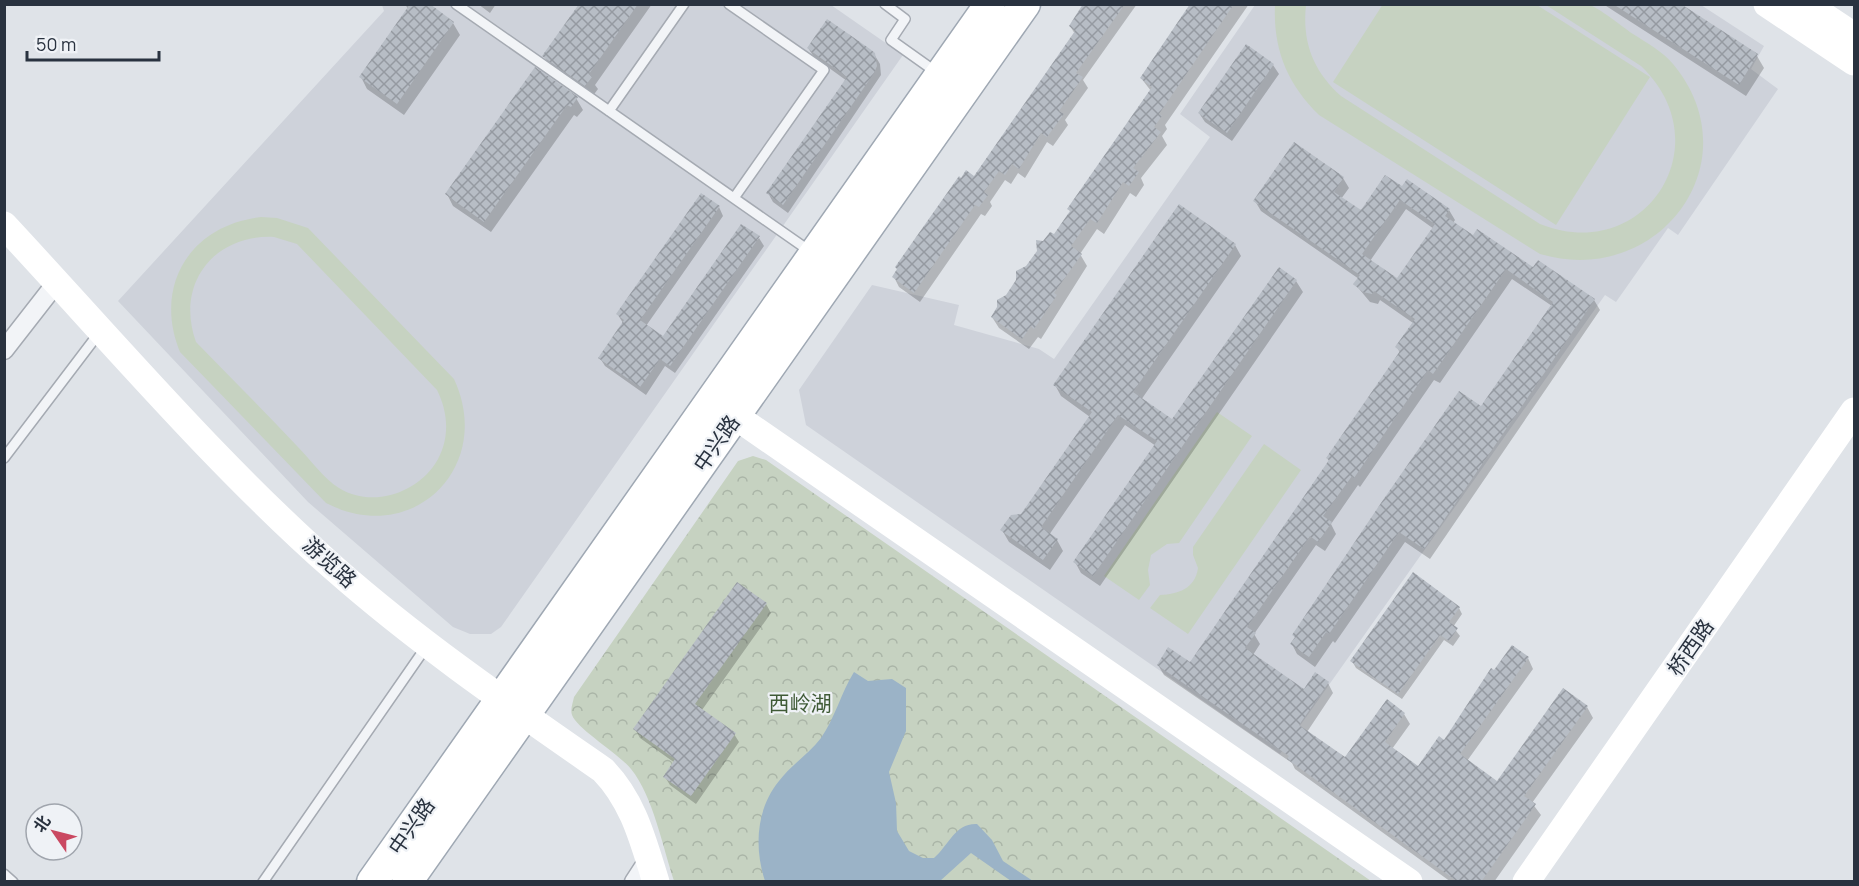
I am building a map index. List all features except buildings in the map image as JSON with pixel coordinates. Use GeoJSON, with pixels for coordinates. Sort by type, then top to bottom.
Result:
{"type":"FeatureCollection","features":[{"type":"Feature","properties":{"kind":"main road","name":"中兴路"},"geometry":{"type":"LineString","coordinates":[[406,882],[512,707],[814,254],[990,4]]}},
{"type":"Feature","properties":{"kind":"main road","name":"中兴路"},"geometry":{"type":"LineString","coordinates":[[372,882],[512,707],[735,416],[1025,4]]}},
{"type":"Feature","properties":{"kind":"street"},"geometry":{"type":"LineString","coordinates":[[1767,4],[1854,62]]}},
{"type":"Feature","properties":{"kind":"street"},"geometry":{"type":"LineString","coordinates":[[1806,4],[1854,36]]}},
{"type":"Feature","properties":{"kind":"street","name":"游览路"},"geometry":{"type":"LineString","coordinates":[[4,225],[212,450],[318,552],[428,646],[603,770],[616,783],[633,810],[653,870]]}},
{"type":"Feature","properties":{"kind":"street"},"geometry":{"type":"LineString","coordinates":[[4,350],[57,282]]}},
{"type":"Feature","properties":{"kind":"street","name":"桥西路"},"geometry":{"type":"LineString","coordinates":[[1526,882],[1854,411]]}},
{"type":"Feature","properties":{"kind":"street"},"geometry":{"type":"LineString","coordinates":[[735,416],[1409,882]]}},
{"type":"Feature","properties":{"kind":"street"},"geometry":{"type":"LineString","coordinates":[[634,882],[653,870]]}},
{"type":"Feature","properties":{"kind":"lane"},"geometry":{"type":"LineString","coordinates":[[456,4],[814,254]]}},
{"type":"Feature","properties":{"kind":"lane"},"geometry":{"type":"LineString","coordinates":[[609,111],[684,4]]}},
{"type":"Feature","properties":{"kind":"lane"},"geometry":{"type":"LineString","coordinates":[[729,4],[824,70],[734,198]]}},
{"type":"Feature","properties":{"kind":"lane"},"geometry":{"type":"LineString","coordinates":[[885,4],[905,19],[891,40],[940,75]]}},
{"type":"Feature","properties":{"kind":"lane"},"geometry":{"type":"LineString","coordinates":[[898,13],[904,4]]}},
{"type":"Feature","properties":{"kind":"lane"},"geometry":{"type":"LineString","coordinates":[[4,458],[101,330]]}},
{"type":"Feature","properties":{"kind":"lane"},"geometry":{"type":"LineString","coordinates":[[263,882],[428,646]]}},
{"type":"Feature","properties":{"kind":"lane"},"geometry":{"type":"LineString","coordinates":[[4,874],[13,882]]}},
{"type":"Feature","properties":{"kind":"shaded area"},"geometry":{"type":"Polygon","coordinates":[[[382,5],[831,5],[903,55],[501,627],[491,634],[470,634],[453,627],[308,502],[118,301],[384,11],[382,5]]]}},
{"type":"Feature","properties":{"kind":"shaded area"},"geometry":{"type":"Polygon","coordinates":[[[1255,5],[1701,5],[1764,46],[1751,69],[1778,89],[1678,235],[1668,228],[1616,302],[1605,295],[1280,754],[806,425],[799,390],[872,285],[959,305],[954,325],[1039,349],[1054,359],[1210,137],[1180,114],[1255,5]]]}},
{"type":"Feature","properties":{"kind":"green space"},"geometry":{"type":"Polygon","coordinates":[[[1583,3],[1592,6],[1664,55],[1673,64],[1695,101],[1703,140],[1698,176],[1682,208],[1656,235],[1622,253],[1583,260],[1540,254],[1319,115],[1298,91],[1284,65],[1277,36],[1275,5],[1306,5],[1306,31],[1312,55],[1323,76],[1341,96],[1540,224],[1578,232],[1612,228],[1640,213],[1661,190],[1673,161],[1675,130],[1665,97],[1641,66],[1546,5],[1583,3]]]}},
{"type":"Feature","properties":{"kind":"green space"},"geometry":{"type":"Polygon","coordinates":[[[1383,4],[1537,5],[1650,77],[1556,225],[1333,82],[1383,4]]]}},
{"type":"Feature","properties":{"kind":"green space"},"geometry":{"type":"Polygon","coordinates":[[[261,217],[277,218],[308,228],[454,379],[464,411],[463,442],[454,469],[438,491],[415,507],[388,515],[358,514],[326,503],[180,352],[173,328],[171,304],[175,282],[184,263],[197,246],[215,232],[236,222],[261,217]],[[274,237],[253,238],[234,244],[217,254],[205,267],[196,282],[191,301],[191,321],[196,342],[333,484],[351,494],[365,497],[392,495],[416,483],[435,464],[440,455],[446,427],[441,399],[437,390],[297,244],[274,237]]]}},
{"type":"Feature","properties":{"kind":"green space"},"geometry":{"type":"Polygon","coordinates":[[[1217,412],[1252,436],[1179,543],[1167,544],[1151,555],[1148,570],[1150,585],[1139,600],[1104,576],[1217,412]]]}},
{"type":"Feature","properties":{"kind":"green space"},"geometry":{"type":"Polygon","coordinates":[[[1264,444],[1301,470],[1188,634],[1150,608],[1160,595],[1179,592],[1193,581],[1198,568],[1193,555],[1193,547],[1264,444]]]}},
{"type":"Feature","properties":{"kind":"green space","name":"西岭湖"},"geometry":{"type":"Polygon","coordinates":[[[753,456],[766,460],[1371,881],[674,881],[657,823],[639,780],[625,763],[575,721],[571,713],[572,706],[574,697],[738,461],[753,456]]]}},
{"type":"Feature","properties":{"kind":"water"},"geometry":{"type":"Polygon","coordinates":[[[854,672],[868,681],[892,679],[906,688],[906,731],[889,772],[896,803],[897,831],[909,851],[923,858],[934,858],[963,827],[977,824],[992,840],[1003,861],[1033,881],[1011,881],[971,853],[940,881],[765,881],[759,855],[759,829],[771,792],[784,775],[821,738],[854,672]]]}}]}
